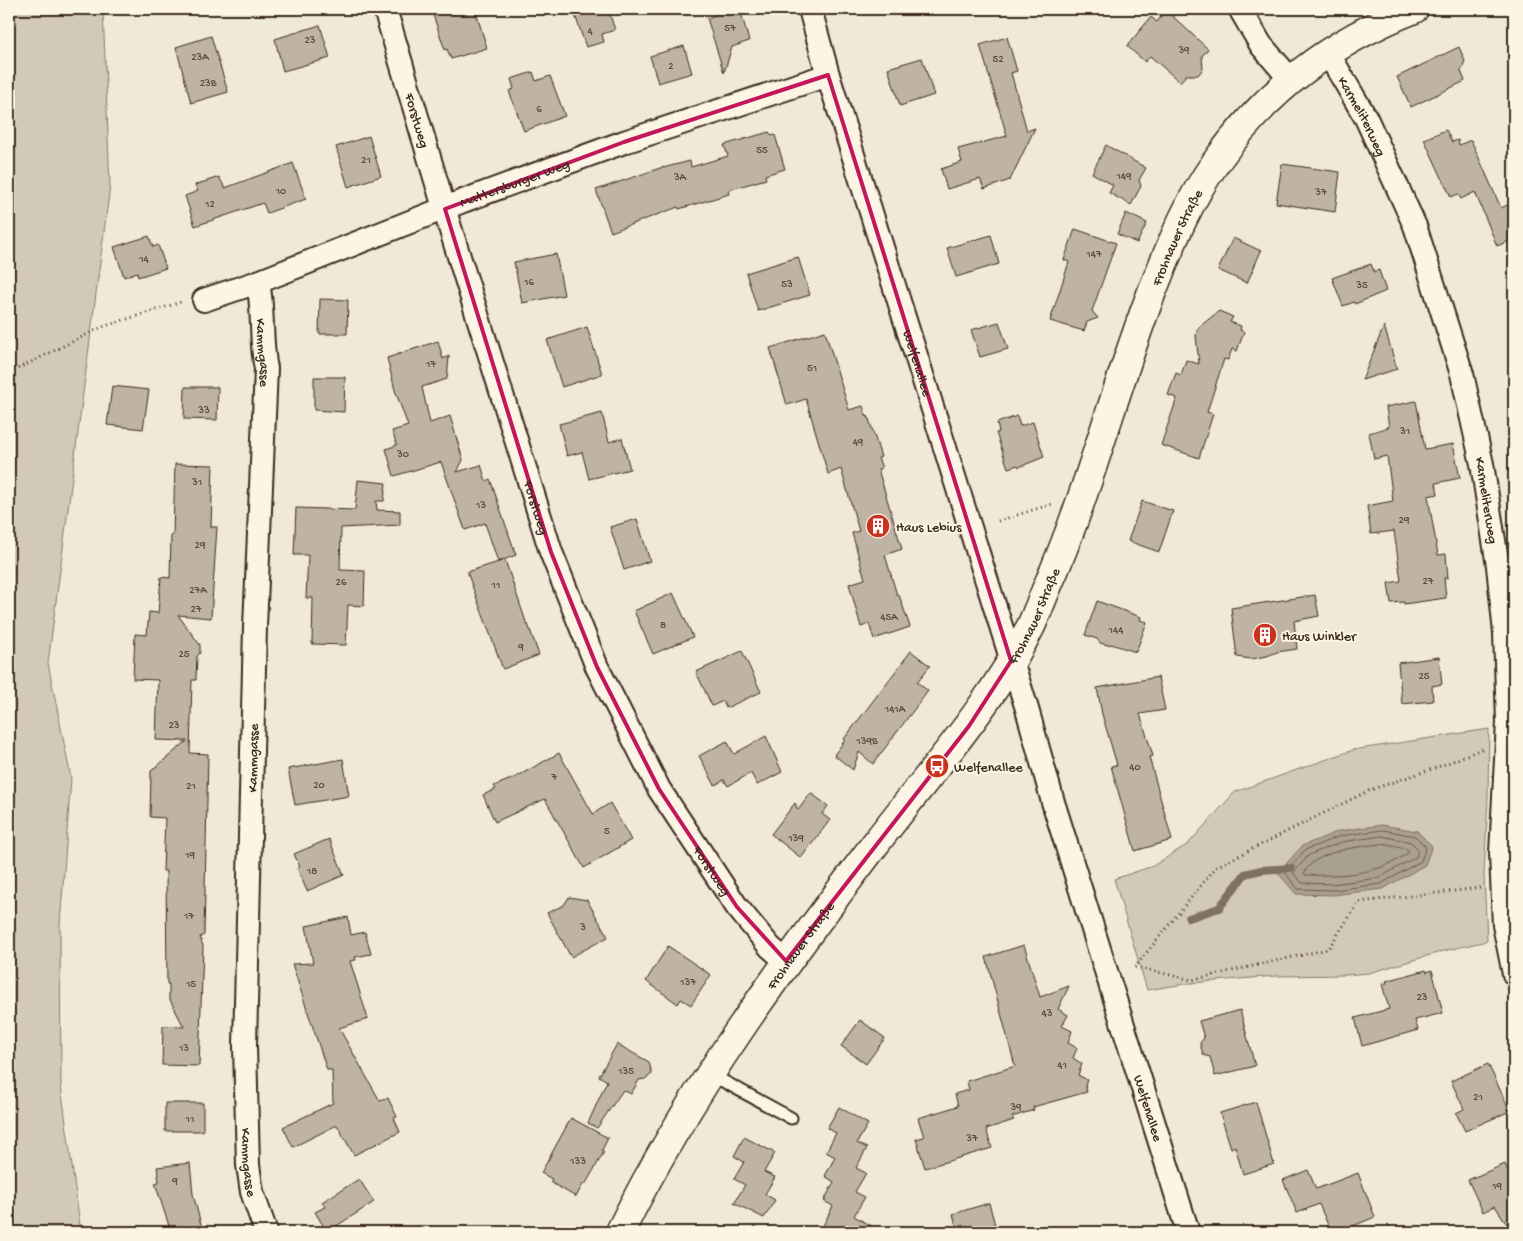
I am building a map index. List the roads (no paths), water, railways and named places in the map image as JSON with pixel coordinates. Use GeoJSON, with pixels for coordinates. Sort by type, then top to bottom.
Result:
{"type":"FeatureCollection","features":[{"type":"Feature","properties":{"kind":"street","name":"Forstweg"},"geometry":{"type":"LineString","coordinates":[[385,9],[551,552],[597,667],[659,789],[737,908],[770,947],[786,961]]}},
{"type":"Feature","properties":{"kind":"street","name":"Welfenallee"},"geometry":{"type":"LineString","coordinates":[[810,9],[828,75],[1027,709],[1053,802],[1188,1232]]}},
{"type":"Feature","properties":{"kind":"street"},"geometry":{"type":"LineString","coordinates":[[1240,9],[1261,45],[1290,79]]}},
{"type":"Feature","properties":{"kind":"street","name":"Frohnauer Straße"},"geometry":{"type":"LineString","coordinates":[[620,1232],[674,1132],[710,1074],[786,961],[969,726],[1011,661],[1031,625],[1067,542],[1138,326],[1178,227],[1212,167],[1240,129],[1290,79],[1350,38],[1384,20],[1414,9]]}},
{"type":"Feature","properties":{"kind":"street","name":"Karmeliterweg"},"geometry":{"type":"LineString","coordinates":[[1328,53],[1366,118],[1415,226],[1462,374],[1506,565],[1505,634],[1508,722],[1501,853],[1504,924],[1514,974]]}},
{"type":"Feature","properties":{"kind":"street","name":"Mattersburger Weg"},"geometry":{"type":"LineString","coordinates":[[196,299],[258,282],[624,142],[828,75]]}},
{"type":"Feature","properties":{"kind":"street","name":"Kammgasse"},"geometry":{"type":"LineString","coordinates":[[258,282],[261,295],[262,348],[266,369],[255,627],[245,1046],[248,1166],[252,1192],[266,1232]]}},
{"type":"Feature","properties":{"kind":"lane"},"geometry":{"type":"LineString","coordinates":[[710,1074],[791,1118]]}},
{"type":"Feature","properties":{"kind":"water"},"geometry":{"type":"Polygon","coordinates":[[[1382,825],[1417,831],[1432,846],[1425,865],[1383,889],[1333,895],[1296,894],[1278,873],[1302,846],[1339,831],[1382,825]]]}},
{"type":"Feature","properties":{"kind":"waterway"},"geometry":{"type":"LineString","coordinates":[[1189,918],[1219,908],[1245,874],[1261,870],[1291,868]]}},
{"type":"Feature","properties":{"kind":"place","name":"Haus Lebius"},"geometry":{"type":"Point","coordinates":[878,526]}},
{"type":"Feature","properties":{"kind":"place","name":"Haus Winkler"},"geometry":{"type":"Point","coordinates":[1265,635]}},
{"type":"Feature","properties":{"kind":"place","name":"Welfenallee"},"geometry":{"type":"Point","coordinates":[937,766]}}]}
